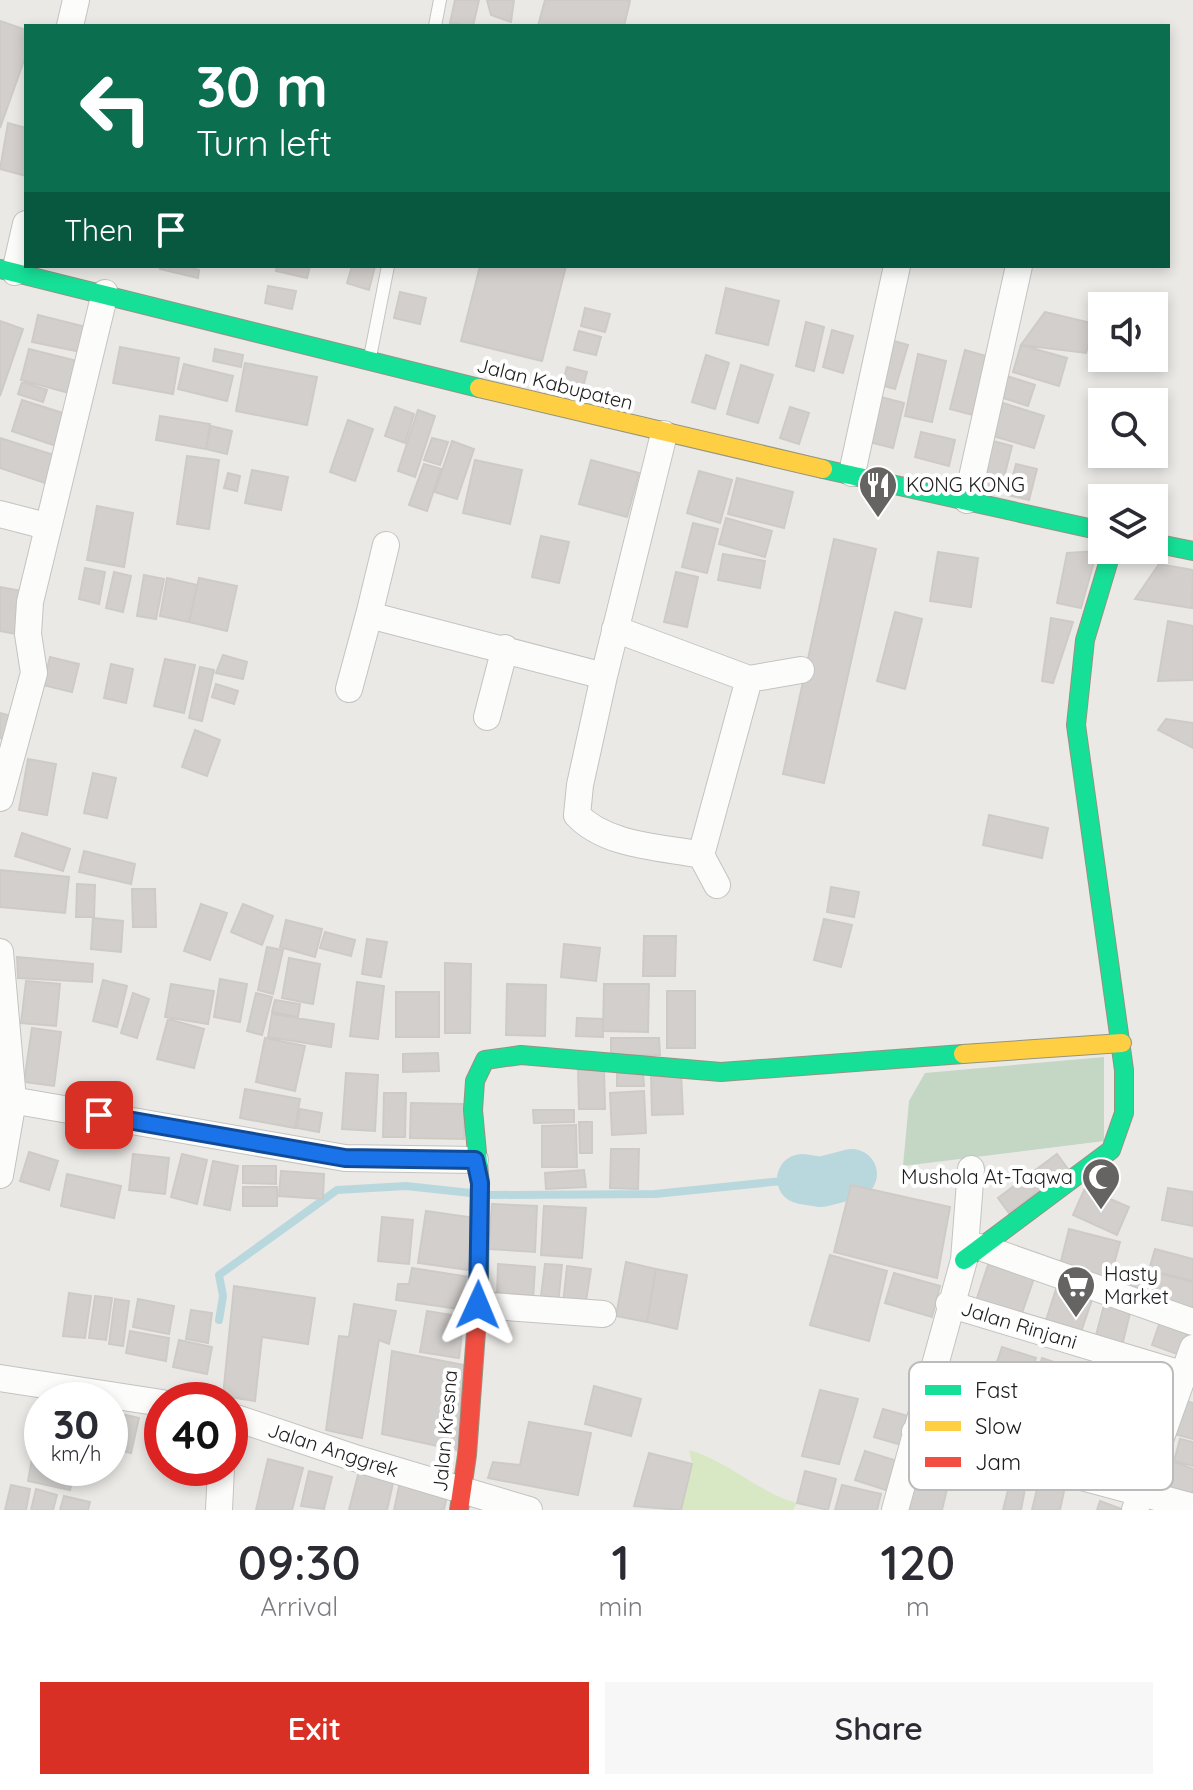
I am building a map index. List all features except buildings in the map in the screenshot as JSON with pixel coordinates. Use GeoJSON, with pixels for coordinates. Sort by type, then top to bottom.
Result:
{"type":"FeatureCollection","features":[{"type":"Feature","properties":{"kind":"street"},"geometry":{"type":"LineString","coordinates":[[70,24],[76,0]]}},
{"type":"Feature","properties":{"kind":"street"},"geometry":{"type":"LineString","coordinates":[[8,270],[24,229]]}},
{"type":"Feature","properties":{"kind":"street"},"geometry":{"type":"LineString","coordinates":[[852,473],[897,268]]}},
{"type":"Feature","properties":{"kind":"street"},"geometry":{"type":"LineString","coordinates":[[967,500],[1019,268]]}},
{"type":"Feature","properties":{"kind":"street","name":"Jalan Kabupaten"},"geometry":{"type":"LineString","coordinates":[[8,270],[664,434],[852,473],[1088,528]]}},
{"type":"Feature","properties":{"kind":"street"},"geometry":{"type":"LineString","coordinates":[[0,798],[34,673],[27,616],[46,526],[105,293]]}},
{"type":"Feature","properties":{"kind":"street"},"geometry":{"type":"LineString","coordinates":[[664,434],[604,676],[580,785],[577,815],[591,829],[614,838],[701,855]]}},
{"type":"Feature","properties":{"kind":"street"},"geometry":{"type":"LineString","coordinates":[[0,514],[46,526]]}},
{"type":"Feature","properties":{"kind":"street"},"geometry":{"type":"LineString","coordinates":[[349,689],[386,545]]}},
{"type":"Feature","properties":{"kind":"street"},"geometry":{"type":"LineString","coordinates":[[1168,546],[1193,551]]}},
{"type":"Feature","properties":{"kind":"street"},"geometry":{"type":"LineString","coordinates":[[972,1254],[1117,1143],[1122,1123],[1125,1086],[1122,1043],[1076,725],[1085,640],[1108,564]]}},
{"type":"Feature","properties":{"kind":"street"},"geometry":{"type":"LineString","coordinates":[[369,615],[604,676]]}},
{"type":"Feature","properties":{"kind":"street"},"geometry":{"type":"LineString","coordinates":[[615,629],[749,679],[801,670]]}},
{"type":"Feature","properties":{"kind":"street"},"geometry":{"type":"LineString","coordinates":[[487,717],[505,648]]}},
{"type":"Feature","properties":{"kind":"street"},"geometry":{"type":"LineString","coordinates":[[717,885],[701,855],[749,679]]}},
{"type":"Feature","properties":{"kind":"street"},"geometry":{"type":"LineString","coordinates":[[0,952],[7,1099],[0,1175]]}},
{"type":"Feature","properties":{"kind":"street","name":"Jalan Kresna"},"geometry":{"type":"LineString","coordinates":[[462,1501],[478,1305],[476,1073],[482,1062],[497,1055],[521,1055],[721,1072],[1122,1043]]}},
{"type":"Feature","properties":{"kind":"street"},"geometry":{"type":"LineString","coordinates":[[7,1099],[345,1158],[477,1171]]}},
{"type":"Feature","properties":{"kind":"street","name":"Jalan Rinjani"},"geometry":{"type":"LineString","coordinates":[[934,1362],[949,1304],[972,1254],[971,1169]]}},
{"type":"Feature","properties":{"kind":"street"},"geometry":{"type":"LineString","coordinates":[[972,1254],[1193,1322]]}},
{"type":"Feature","properties":{"kind":"street","name":"Jalan Rinjani"},"geometry":{"type":"LineString","coordinates":[[949,1304],[1141,1362]]}},
{"type":"Feature","properties":{"kind":"street"},"geometry":{"type":"LineString","coordinates":[[478,1305],[603,1314]]}},
{"type":"Feature","properties":{"kind":"street"},"geometry":{"type":"LineString","coordinates":[[1173,1398],[1193,1348]]}},
{"type":"Feature","properties":{"kind":"street","name":"Jalan Rinjani"},"geometry":{"type":"LineString","coordinates":[[1173,1372],[1181,1374]]}},
{"type":"Feature","properties":{"kind":"street"},"geometry":{"type":"LineString","coordinates":[[0,1378],[144,1400]]}},
{"type":"Feature","properties":{"kind":"street","name":"Jalan Anggrek"},"geometry":{"type":"LineString","coordinates":[[248,1423],[462,1501],[529,1510]]}},
{"type":"Feature","properties":{"kind":"street","name":"Jalan Rinjani"},"geometry":{"type":"LineString","coordinates":[[895,1510],[909,1455]]}},
{"type":"Feature","properties":{"kind":"street"},"geometry":{"type":"LineString","coordinates":[[219,1510],[220,1486]]}},
{"type":"Feature","properties":{"kind":"street"},"geometry":{"type":"LineString","coordinates":[[1102,1490],[1138,1501],[1193,1507]]}},
{"type":"Feature","properties":{"kind":"lane"},"geometry":{"type":"LineString","coordinates":[[435,24],[440,0]]}},
{"type":"Feature","properties":{"kind":"lane"},"geometry":{"type":"LineString","coordinates":[[369,360],[388,268]]}},
{"type":"Feature","properties":{"kind":"green space"},"geometry":{"type":"Polygon","coordinates":[[[1104,1057],[1104,1141],[903,1166],[909,1101],[925,1073],[1104,1057]]]}},
{"type":"Feature","properties":{"kind":"green space"},"geometry":{"type":"Polygon","coordinates":[[[689,1450],[717,1461],[769,1492],[797,1503],[793,1510],[681,1510],[692,1464],[689,1450]]]}},
{"type":"Feature","properties":{"kind":"waterway"},"geometry":{"type":"LineString","coordinates":[[802,1179],[821,1182],[852,1174]]}},
{"type":"Feature","properties":{"kind":"waterway"},"geometry":{"type":"LineString","coordinates":[[488,1195],[655,1194],[802,1179]]}},
{"type":"Feature","properties":{"kind":"waterway"},"geometry":{"type":"LineString","coordinates":[[219,1320],[223,1296],[219,1275],[337,1190],[406,1186],[471,1193]]}},
{"type":"Feature","properties":{"kind":"traffic: fast"},"geometry":{"type":"LineString","coordinates":[[0,269],[479,388]]}},
{"type":"Feature","properties":{"kind":"traffic: fast"},"geometry":{"type":"LineString","coordinates":[[823,469],[1088,528]]}},
{"type":"Feature","properties":{"kind":"traffic: fast"},"geometry":{"type":"LineString","coordinates":[[1168,546],[1193,551]]}},
{"type":"Feature","properties":{"kind":"traffic: fast"},"geometry":{"type":"LineString","coordinates":[[964,1260],[1111,1150],[1124,1113],[1124,1070],[1076,725],[1085,640],[1108,564]]}},
{"type":"Feature","properties":{"kind":"traffic: fast"},"geometry":{"type":"LineString","coordinates":[[479,1291],[480,1185],[473,1110],[475,1081],[485,1060],[521,1055],[721,1072],[963,1054]]}},
{"type":"Feature","properties":{"kind":"traffic: slow"},"geometry":{"type":"LineString","coordinates":[[479,388],[823,469]]}},
{"type":"Feature","properties":{"kind":"traffic: slow"},"geometry":{"type":"LineString","coordinates":[[963,1054],[1122,1043]]}},
{"type":"Feature","properties":{"kind":"traffic: jam"},"geometry":{"type":"LineString","coordinates":[[459,1510],[467,1455],[479,1291]]}},
{"type":"Feature","properties":{"kind":"place","name":"KONG KONG"},"geometry":{"type":"Point","coordinates":[878,519]}},
{"type":"Feature","properties":{"kind":"place","name":"Mushola At-Taqwa"},"geometry":{"type":"Point","coordinates":[1101,1211]}},
{"type":"Feature","properties":{"kind":"place","name":"Hasty Market"},"geometry":{"type":"Point","coordinates":[1076,1319]}},
{"type":"Feature","properties":{"kind":"route"},"geometry":{"type":"LineString","coordinates":[[99,1115],[345,1158],[475,1160],[480,1183],[478,1305]]}}]}
